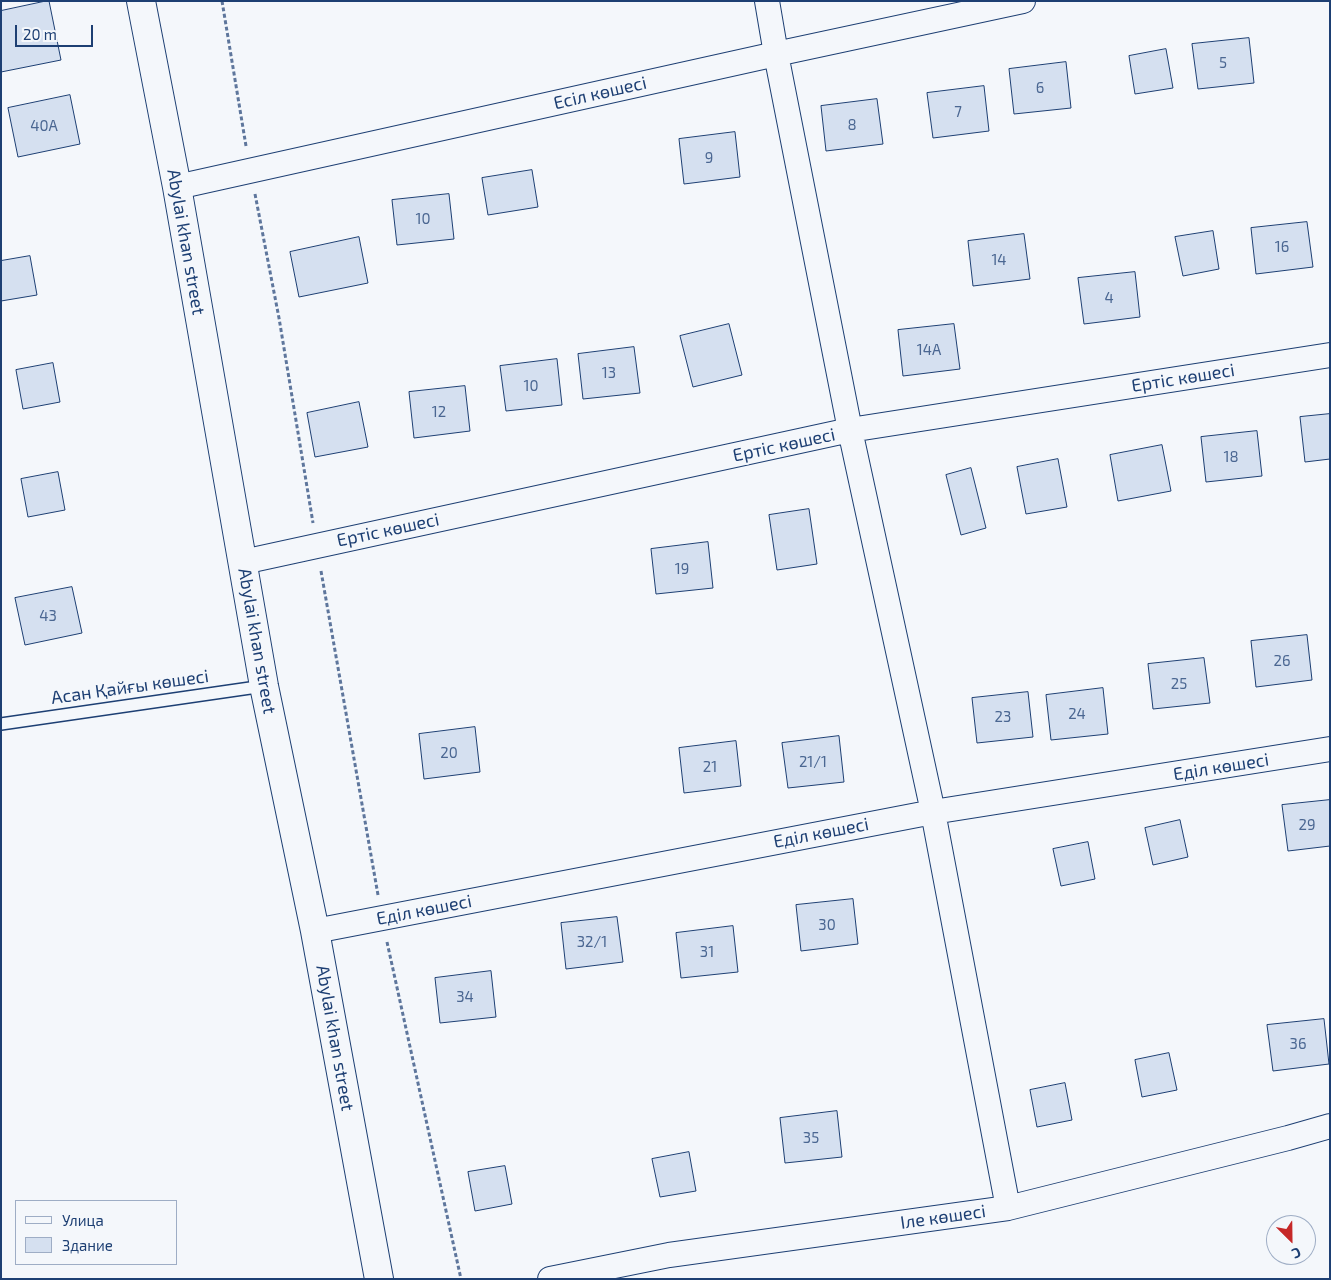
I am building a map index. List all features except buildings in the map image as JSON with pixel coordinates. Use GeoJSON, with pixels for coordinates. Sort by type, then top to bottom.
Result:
{"type":"FeatureCollection","features":[{"type":"Feature","properties":{"kind":"street","name":"Abylai khan street"},"geometry":{"type":"LineString","coordinates":[[141,1],[177,187],[264,686],[315,931],[379,1279]]}},
{"type":"Feature","properties":{"kind":"street"},"geometry":{"type":"LineString","coordinates":[[767,1],[850,430],[933,812],[1008,1208]]}},
{"type":"Feature","properties":{"kind":"street","name":"Есіл көшесі"},"geometry":{"type":"LineString","coordinates":[[177,187],[1023,1]]}},
{"type":"Feature","properties":{"kind":"street","name":"Ертіс көшесі"},"geometry":{"type":"LineString","coordinates":[[243,562],[850,430],[1330,355]]}},
{"type":"Feature","properties":{"kind":"street","name":"Еділ көшесі"},"geometry":{"type":"LineString","coordinates":[[315,931],[933,812],[1330,750]]}},
{"type":"Feature","properties":{"kind":"street","name":"Іле көшесі"},"geometry":{"type":"LineString","coordinates":[[550,1279],[669,1255],[1008,1208],[1330,1126]]}},
{"type":"Feature","properties":{"kind":"lane","name":"Асан Қайғы көшесі"},"geometry":{"type":"LineString","coordinates":[[1,724],[264,686]]}},
{"type":"Feature","properties":{"kind":"path"},"geometry":{"type":"LineString","coordinates":[[222,1],[250,170],[279,318],[316,546],[382,918],[461,1279]]}}]}
